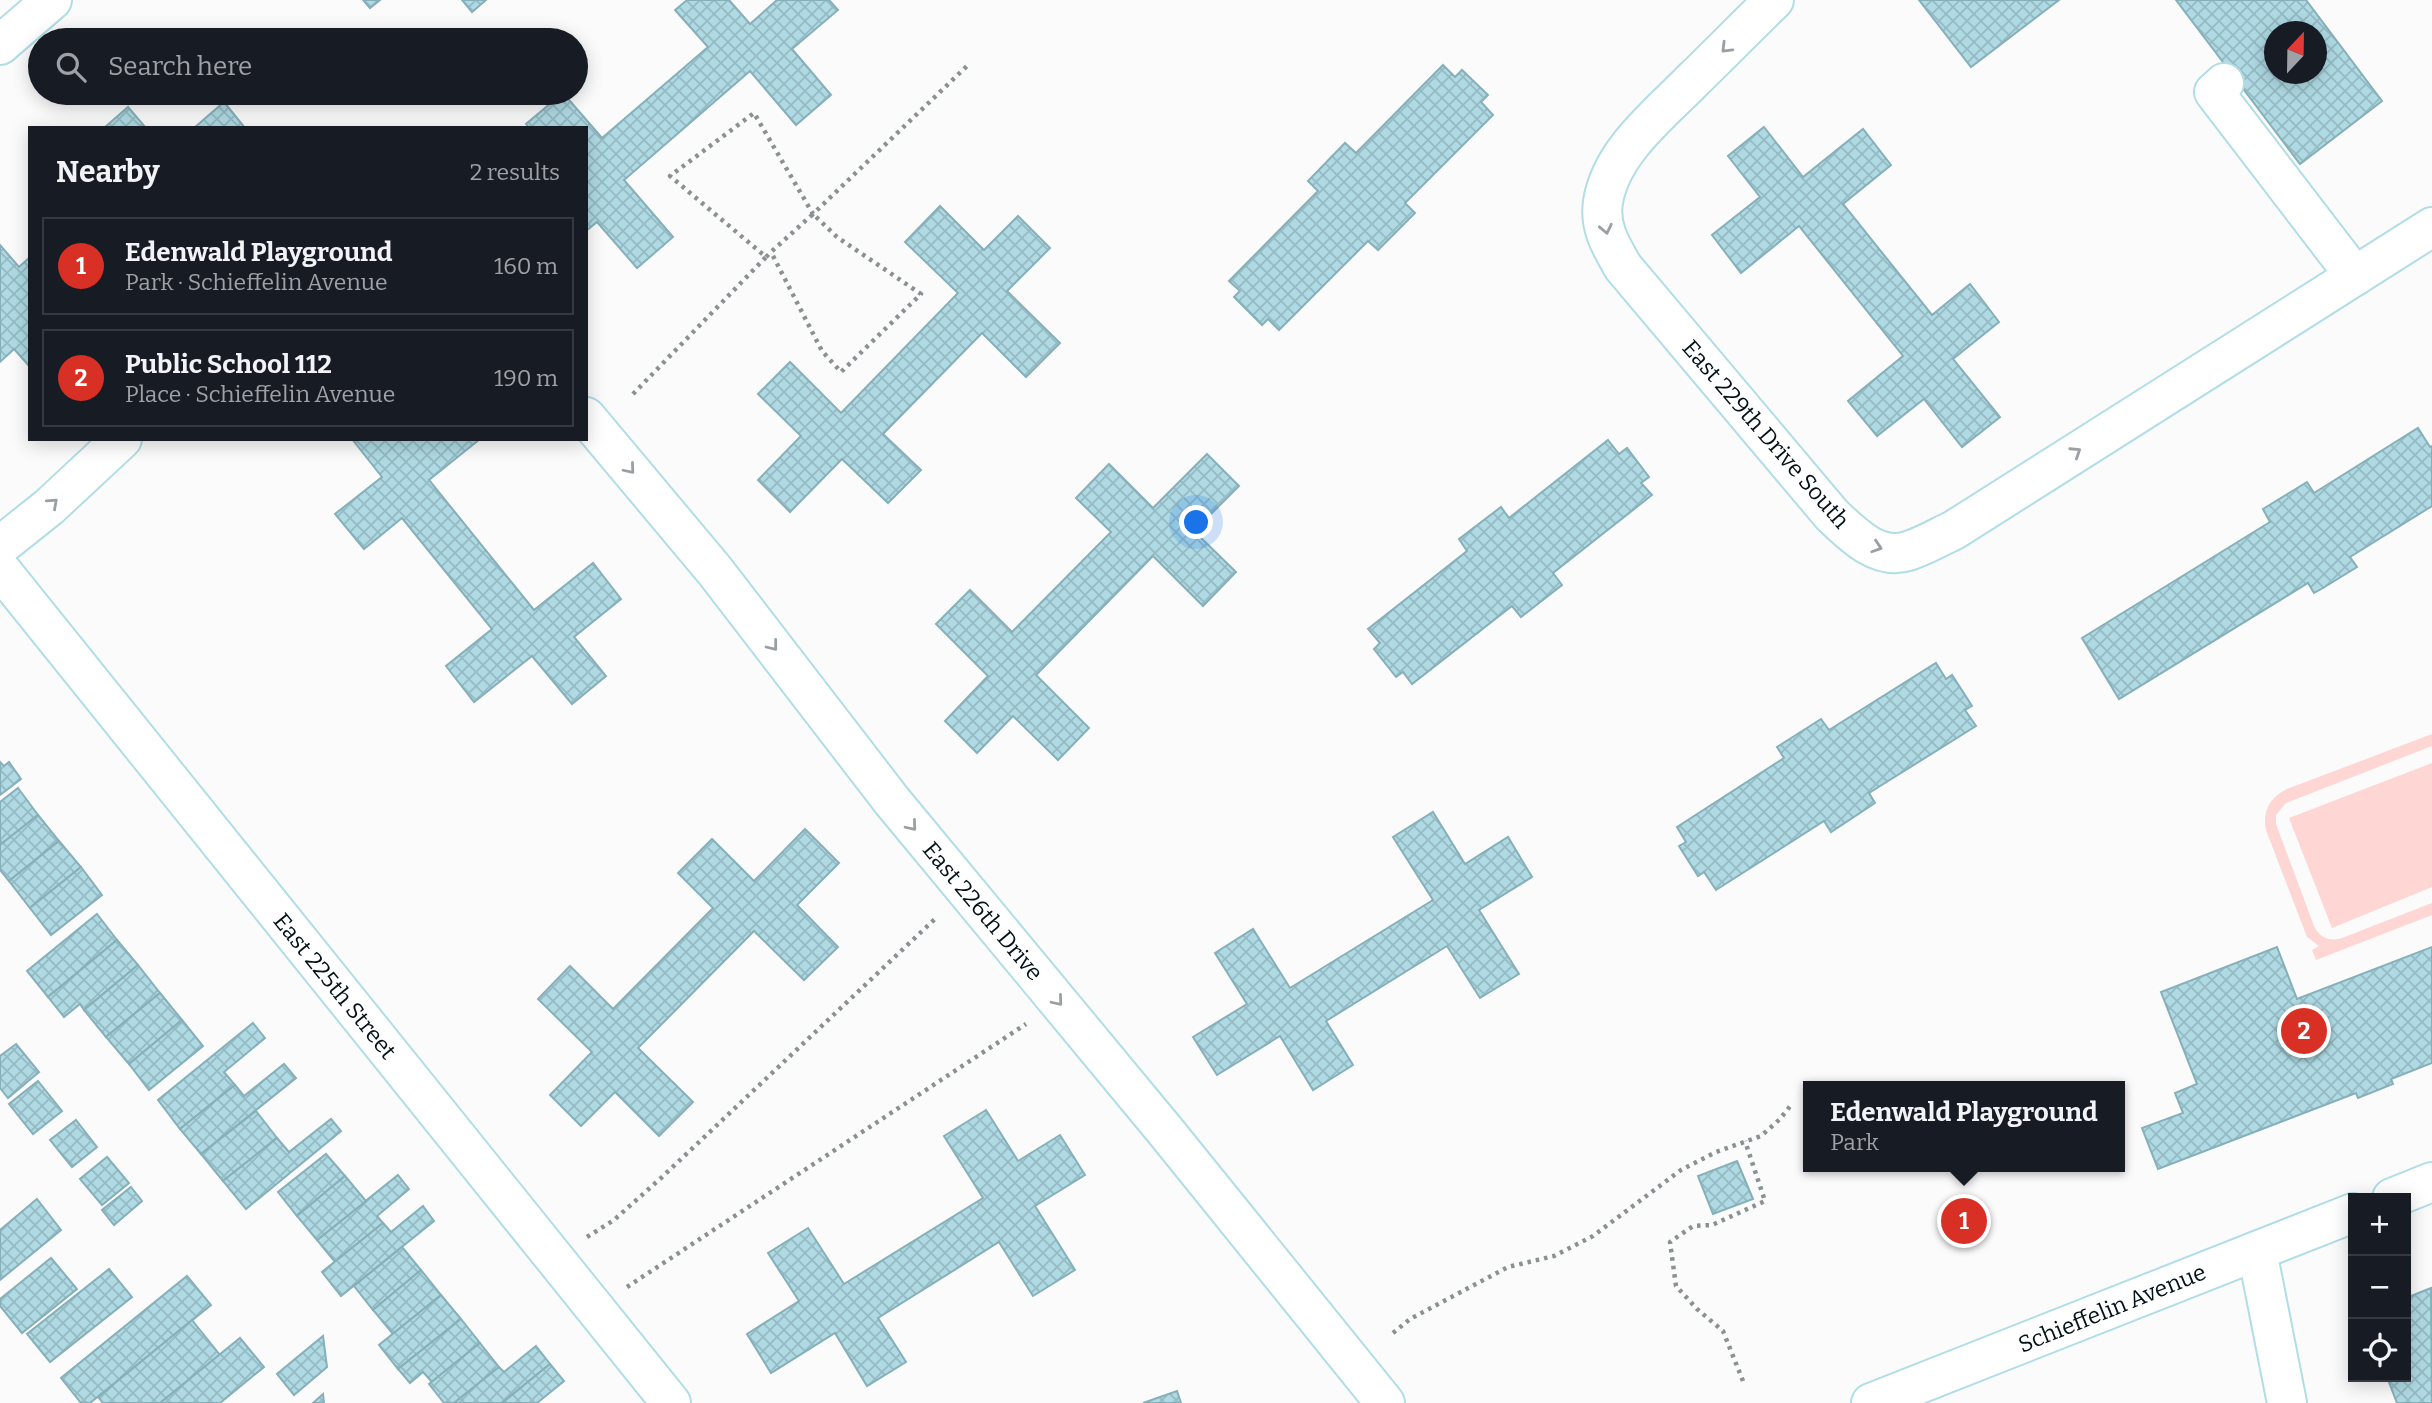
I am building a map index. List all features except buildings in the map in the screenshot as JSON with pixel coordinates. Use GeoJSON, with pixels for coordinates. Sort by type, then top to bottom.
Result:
{"type":"FeatureCollection","features":[{"type":"Feature","properties":{"kind":"street"},"geometry":{"type":"LineString","coordinates":[[0,45],[52,0]]}},
{"type":"Feature","properties":{"kind":"street","name":"East 229th Drive South"},"geometry":{"type":"LineString","coordinates":[[1774,0],[1649,125],[1623,155],[1608,181],[1602,205],[1604,234],[1623,267],[1832,515],[1861,541],[1880,551],[1906,552],[1954,530],[2432,227]]}},
{"type":"Feature","properties":{"kind":"street"},"geometry":{"type":"LineString","coordinates":[[2224,83],[2214,92],[2355,276]]}},
{"type":"Feature","properties":{"kind":"street","name":"East 226th Drive"},"geometry":{"type":"LineString","coordinates":[[588,419],[715,571],[892,801],[1385,1403]]}},
{"type":"Feature","properties":{"kind":"street"},"geometry":{"type":"LineString","coordinates":[[0,546],[49,506],[120,441]]}},
{"type":"Feature","properties":{"kind":"street","name":"East 225th Street"},"geometry":{"type":"LineString","coordinates":[[0,569],[671,1403]]}},
{"type":"Feature","properties":{"kind":"street"},"geometry":{"type":"LineString","coordinates":[[2406,1193],[2431,1184]]}},
{"type":"Feature","properties":{"kind":"street","name":"Schieffelin Avenue"},"geometry":{"type":"LineString","coordinates":[[1871,1403],[2348,1215]]}},
{"type":"Feature","properties":{"kind":"street"},"geometry":{"type":"LineString","coordinates":[[2257,1251],[2287,1403]]}},
{"type":"Feature","properties":{"kind":"path"},"geometry":{"type":"LineString","coordinates":[[633,394],[771,252],[967,66]]}},
{"type":"Feature","properties":{"kind":"path"},"geometry":{"type":"LineString","coordinates":[[766,257],[670,176],[754,113],[813,214],[837,237],[921,294],[841,372],[822,351],[771,252]]}},
{"type":"Feature","properties":{"kind":"path"},"geometry":{"type":"LineString","coordinates":[[555,1259],[614,1220],[661,1178],[966,890]]}},
{"type":"Feature","properties":{"kind":"path"},"geometry":{"type":"LineString","coordinates":[[594,1308],[994,1047],[1058,1002]]}},
{"type":"Feature","properties":{"kind":"path"},"geometry":{"type":"LineString","coordinates":[[1393,1333],[1410,1319],[1508,1267],[1554,1256],[1592,1236],[1681,1170],[1716,1152],[1761,1136],[1791,1105]]}},
{"type":"Feature","properties":{"kind":"path"},"geometry":{"type":"LineString","coordinates":[[1743,1381],[1723,1331],[1676,1286],[1670,1242],[1693,1226],[1712,1225],[1765,1201],[1745,1141]]}},
{"type":"Feature","properties":{"kind":"shaded area"},"geometry":{"type":"Polygon","coordinates":[[[2432,734],[2432,746],[2286,803],[2276,815],[2276,824],[2314,926],[2322,936],[2329,939],[2342,938],[2432,903],[2432,915],[2316,960],[2312,950],[2319,946],[2307,937],[2266,830],[2265,817],[2269,805],[2287,789],[2432,734]]]}},
{"type":"Feature","properties":{"kind":"shaded area"},"geometry":{"type":"Polygon","coordinates":[[[2432,763],[2432,887],[2332,928],[2289,818],[2432,763]]]}},
{"type":"Feature","properties":{"kind":"place","name":"Public School 112"},"geometry":{"type":"Point","coordinates":[2304,1031]}},
{"type":"Feature","properties":{"kind":"place","name":"Edenwald Playground"},"geometry":{"type":"Point","coordinates":[1964,1221]}}]}
